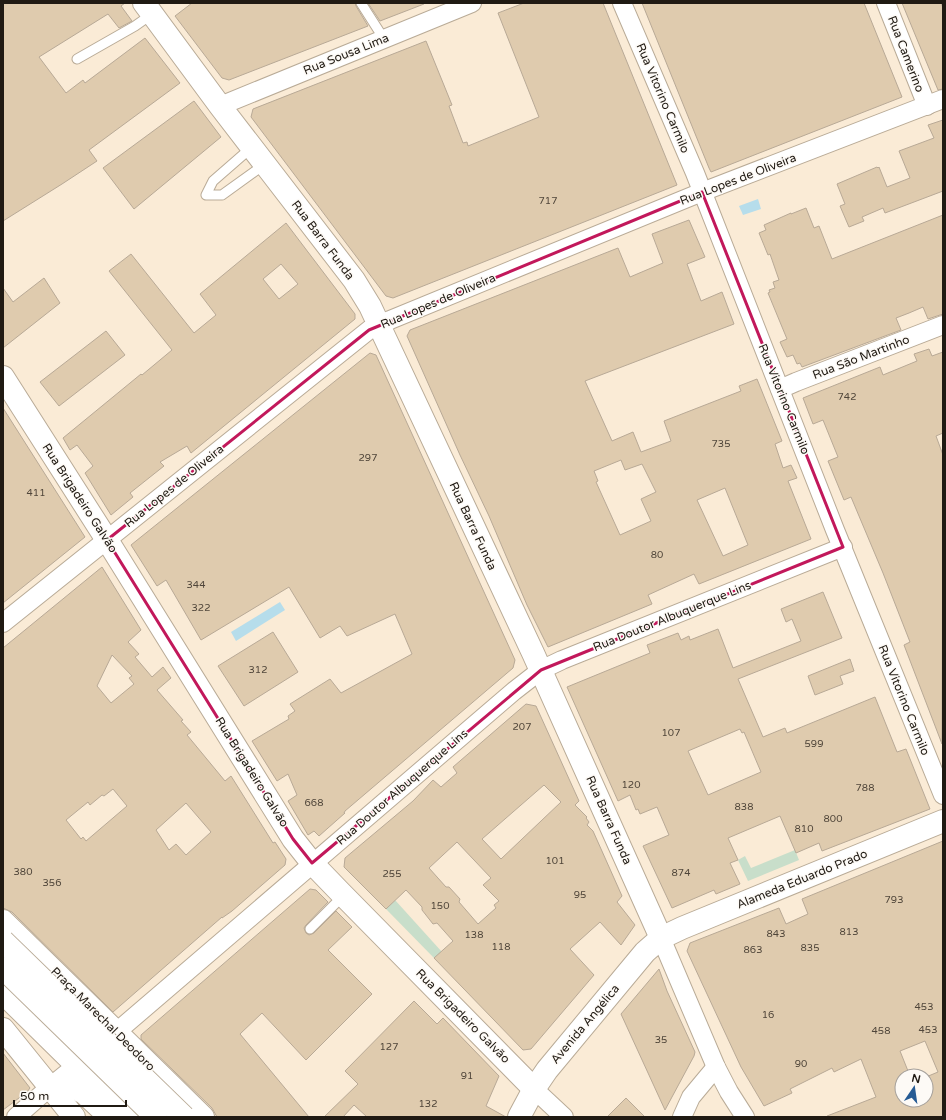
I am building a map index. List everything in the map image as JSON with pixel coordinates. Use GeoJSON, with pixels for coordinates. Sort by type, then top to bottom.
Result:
{"type":"FeatureCollection","features":[{"type":"Feature","properties":{"kind":"main road","name":"Rua Barra Funda"},"geometry":{"type":"LineString","coordinates":[[148,9],[220,106],[354,280],[380,324],[541,670],[661,938]]}},
{"type":"Feature","properties":{"kind":"main road","name":"Rua Brigadeiro Galvão"},"geometry":{"type":"LineString","coordinates":[[3,378],[107,540],[293,839],[312,863],[343,896],[534,1089]]}},
{"type":"Feature","properties":{"kind":"main road","name":"Alameda Eduardo Prado"},"geometry":{"type":"LineString","coordinates":[[661,938],[943,821]]}},
{"type":"Feature","properties":{"kind":"main road","name":"Praça Marechal Deodoro"},"geometry":{"type":"LineString","coordinates":[[3,920],[202,1117]]}},
{"type":"Feature","properties":{"kind":"main road","name":"Avenida Angélica"},"geometry":{"type":"LineString","coordinates":[[519,1117],[534,1089],[547,1070],[645,952],[661,938]]}},
{"type":"Feature","properties":{"kind":"main road"},"geometry":{"type":"LineString","coordinates":[[3,941],[184,1117]]}},
{"type":"Feature","properties":{"kind":"main road"},"geometry":{"type":"LineString","coordinates":[[3,968],[156,1117]]}},
{"type":"Feature","properties":{"kind":"main road"},"geometry":{"type":"LineString","coordinates":[[3,993],[129,1117]]}},
{"type":"Feature","properties":{"kind":"main road"},"geometry":{"type":"LineString","coordinates":[[3,1029],[74,1117]]}},
{"type":"Feature","properties":{"kind":"main road"},"geometry":{"type":"LineString","coordinates":[[50,1087],[76,1089],[84,1093],[110,1117]]}},
{"type":"Feature","properties":{"kind":"street","name":"Rua Sousa Lima"},"geometry":{"type":"LineString","coordinates":[[220,106],[384,39],[438,9],[472,3]]}},
{"type":"Feature","properties":{"kind":"street","name":"Rua Vitorino Carmilo"},"geometry":{"type":"LineString","coordinates":[[622,3],[696,173],[702,192],[780,389],[943,795]]}},
{"type":"Feature","properties":{"kind":"street","name":"Rua Camerino"},"geometry":{"type":"LineString","coordinates":[[886,3],[935,103]]}},
{"type":"Feature","properties":{"kind":"street","name":"Rua Lopes de Oliveira"},"geometry":{"type":"LineString","coordinates":[[3,623],[361,336],[380,324],[702,192],[935,103]]}},
{"type":"Feature","properties":{"kind":"street","name":"Rua São Martinho"},"geometry":{"type":"LineString","coordinates":[[780,389],[943,325]]}},
{"type":"Feature","properties":{"kind":"street","name":"Rua Doutor Albuquerque Lins"},"geometry":{"type":"LineString","coordinates":[[16,1117],[514,691],[541,670],[562,660],[843,547]]}},
{"type":"Feature","properties":{"kind":"street","name":"Rua Barra Funda"},"geometry":{"type":"LineString","coordinates":[[661,938],[716,1068],[745,1117]]}},
{"type":"Feature","properties":{"kind":"street"},"geometry":{"type":"LineString","coordinates":[[682,1117],[691,1097],[716,1068]]}},
{"type":"Feature","properties":{"kind":"street","name":"Rua Brigadeiro Galvão"},"geometry":{"type":"LineString","coordinates":[[534,1089],[564,1117]]}},
{"type":"Feature","properties":{"kind":"lane"},"geometry":{"type":"LineString","coordinates":[[362,3],[384,39]]}},
{"type":"Feature","properties":{"kind":"lane"},"geometry":{"type":"LineString","coordinates":[[77,59],[135,26],[148,9]]}},
{"type":"Feature","properties":{"kind":"lane"},"geometry":{"type":"LineString","coordinates":[[259,156],[222,196],[206,195],[213,181],[259,156]]}},
{"type":"Feature","properties":{"kind":"lane"},"geometry":{"type":"LineString","coordinates":[[310,929],[343,896]]}},
{"type":"Feature","properties":{"kind":"highlighted area"},"geometry":{"type":"Polygon","coordinates":[[[702,192],[843,547],[541,670],[312,863],[293,839],[107,540],[369,330],[702,192]]]}},
{"type":"Feature","properties":{"kind":"green space"},"geometry":{"type":"Polygon","coordinates":[[[795,850],[799,860],[748,881],[738,860],[745,856],[751,868],[795,850]]]}},
{"type":"Feature","properties":{"kind":"green space"},"geometry":{"type":"Polygon","coordinates":[[[395,900],[442,952],[434,958],[386,909],[395,900]]]}},
{"type":"Feature","properties":{"kind":"water"},"geometry":{"type":"Polygon","coordinates":[[[758,199],[761,209],[743,215],[739,206],[758,199]]]}},
{"type":"Feature","properties":{"kind":"water"},"geometry":{"type":"Polygon","coordinates":[[[280,602],[285,610],[236,641],[231,632],[280,602]]]}},
{"type":"Feature","properties":{"kind":"building"},"geometry":{"type":"Polygon","coordinates":[[[3,3],[125,3],[121,6],[132,21],[119,28],[108,14],[39,57],[66,93],[83,80],[85,83],[145,38],[180,83],[89,150],[97,161],[3,221],[3,3]]]}},
{"type":"Feature","properties":{"kind":"building"},"geometry":{"type":"Polygon","coordinates":[[[192,3],[355,3],[368,26],[229,80],[222,78],[175,16],[192,3]]]}},
{"type":"Feature","properties":{"kind":"building"},"geometry":{"type":"Polygon","coordinates":[[[368,3],[424,3],[424,4],[380,21],[368,3]]]}},
{"type":"Feature","properties":{"kind":"building"},"geometry":{"type":"Polygon","coordinates":[[[524,3],[603,3],[677,185],[393,298],[386,296],[251,117],[253,109],[426,41],[452,105],[449,106],[463,143],[467,142],[468,146],[539,117],[498,13],[524,3]]]}},
{"type":"Feature","properties":{"kind":"building"},"geometry":{"type":"Polygon","coordinates":[[[642,3],[864,3],[902,97],[711,172],[642,3]]]}},
{"type":"Feature","properties":{"kind":"building"},"geometry":{"type":"Polygon","coordinates":[[[902,3],[941,3],[943,8],[943,89],[938,90],[902,3]]]}},
{"type":"Feature","properties":{"kind":"building"},"geometry":{"type":"Polygon","coordinates":[[[194,101],[221,137],[134,209],[103,168],[194,101]]]}},
{"type":"Feature","properties":{"kind":"building"},"geometry":{"type":"Polygon","coordinates":[[[943,120],[943,191],[885,213],[883,208],[862,217],[864,221],[849,227],[840,206],[845,204],[837,184],[877,167],[879,167],[887,187],[910,178],[899,151],[934,138],[928,125],[943,120]]]}},
{"type":"Feature","properties":{"kind":"building"},"geometry":{"type":"Polygon","coordinates":[[[806,208],[814,228],[819,226],[832,259],[943,215],[943,314],[928,319],[923,307],[896,318],[901,330],[802,367],[800,363],[797,364],[793,355],[787,357],[780,342],[787,339],[768,293],[770,292],[769,290],[775,288],[773,282],[779,280],[770,254],[768,255],[759,233],[766,230],[764,225],[806,208]]]}},
{"type":"Feature","properties":{"kind":"building"},"geometry":{"type":"Polygon","coordinates":[[[689,220],[705,257],[687,264],[701,301],[722,292],[734,324],[585,381],[612,441],[633,432],[641,452],[671,441],[664,421],[741,391],[739,386],[757,379],[782,441],[775,444],[783,468],[791,465],[797,478],[788,481],[811,539],[699,584],[694,574],[648,595],[652,604],[548,647],[527,605],[489,516],[407,336],[410,330],[618,248],[630,277],[663,263],[652,234],[689,220]],[[621,460],[594,471],[598,481],[596,482],[620,535],[651,521],[641,499],[656,492],[642,464],[625,470],[621,460]],[[725,488],[697,500],[723,556],[748,545],[725,488]]]}},
{"type":"Feature","properties":{"kind":"building"},"geometry":{"type":"Polygon","coordinates":[[[286,223],[355,314],[355,319],[191,453],[187,446],[160,462],[164,466],[130,493],[133,497],[111,515],[85,473],[93,466],[77,445],[70,450],[63,438],[172,350],[109,271],[131,254],[194,333],[216,315],[200,294],[286,223]],[[281,264],[263,279],[279,299],[298,284],[281,264]]]}},
{"type":"Feature","properties":{"kind":"building"},"geometry":{"type":"Polygon","coordinates":[[[44,278],[60,303],[3,348],[3,288],[13,302],[44,278]]]}},
{"type":"Feature","properties":{"kind":"building"},"geometry":{"type":"Polygon","coordinates":[[[106,331],[125,355],[59,406],[40,382],[106,331]]]}},
{"type":"Feature","properties":{"kind":"building"},"geometry":{"type":"Polygon","coordinates":[[[929,349],[932,356],[943,352],[943,433],[936,436],[943,455],[942,744],[904,645],[910,642],[883,573],[851,497],[844,500],[828,461],[838,457],[823,420],[813,424],[803,398],[880,367],[883,375],[917,361],[914,354],[929,349]]]}},
{"type":"Feature","properties":{"kind":"building"},"geometry":{"type":"Polygon","coordinates":[[[370,353],[376,355],[515,660],[513,668],[345,811],[345,813],[319,836],[314,831],[308,835],[288,801],[297,795],[288,774],[277,781],[252,741],[289,719],[288,716],[295,711],[290,704],[330,679],[341,693],[412,654],[395,614],[347,636],[340,626],[320,638],[289,587],[201,640],[166,580],[157,586],[131,545],[370,353]]]}},
{"type":"Feature","properties":{"kind":"building"},"geometry":{"type":"Polygon","coordinates":[[[3,408],[85,537],[3,603],[3,408]]]}},
{"type":"Feature","properties":{"kind":"building"},"geometry":{"type":"Polygon","coordinates":[[[102,567],[141,630],[128,642],[139,654],[135,657],[152,677],[163,667],[171,678],[157,690],[183,720],[181,721],[191,732],[187,735],[225,781],[231,776],[273,843],[275,842],[286,859],[285,865],[232,911],[222,917],[113,1012],[12,912],[3,908],[3,648],[102,567]],[[112,655],[97,686],[111,703],[134,684],[129,678],[132,676],[112,655]],[[113,789],[104,796],[102,795],[90,805],[88,802],[66,820],[81,839],[83,837],[86,841],[127,806],[113,789]],[[186,803],[156,830],[169,850],[176,844],[186,855],[211,832],[186,803]]]}},
{"type":"Feature","properties":{"kind":"building"},"geometry":{"type":"Polygon","coordinates":[[[823,592],[842,638],[738,679],[763,737],[785,728],[787,733],[875,697],[897,752],[906,749],[930,809],[822,851],[819,843],[796,853],[780,816],[728,838],[738,860],[730,863],[740,884],[716,894],[714,890],[672,908],[643,846],[669,835],[657,807],[640,814],[638,809],[636,810],[630,795],[618,801],[567,687],[650,653],[647,645],[678,633],[681,640],[689,636],[690,640],[718,629],[733,668],[801,641],[792,619],[786,622],[781,609],[823,592]],[[740,729],[688,751],[708,795],[761,772],[744,732],[742,733],[740,729]]]}},
{"type":"Feature","properties":{"kind":"building"},"geometry":{"type":"Polygon","coordinates":[[[273,632],[298,672],[244,706],[218,666],[273,632]]]}},
{"type":"Feature","properties":{"kind":"building"},"geometry":{"type":"Polygon","coordinates":[[[850,659],[854,671],[840,676],[843,684],[815,695],[808,676],[850,659]]]}},
{"type":"Feature","properties":{"kind":"building"},"geometry":{"type":"Polygon","coordinates":[[[526,704],[536,706],[579,801],[575,805],[587,817],[586,818],[589,822],[587,825],[593,831],[622,896],[617,902],[635,925],[621,945],[600,922],[570,949],[594,975],[531,1049],[523,1050],[434,958],[453,941],[437,923],[433,924],[422,910],[422,907],[406,890],[386,909],[344,867],[345,858],[413,801],[433,780],[441,787],[457,773],[453,767],[526,704]],[[544,785],[482,839],[501,859],[561,802],[544,785]],[[457,842],[429,868],[446,887],[449,887],[460,899],[459,902],[478,924],[496,908],[494,905],[499,901],[483,885],[491,878],[457,842]]]}},
{"type":"Feature","properties":{"kind":"building"},"geometry":{"type":"Polygon","coordinates":[[[943,841],[943,1117],[827,1117],[876,1097],[861,1059],[834,1072],[832,1068],[790,1089],[792,1093],[764,1106],[741,1067],[687,951],[690,943],[779,908],[786,924],[808,914],[802,899],[943,841]]]}},
{"type":"Feature","properties":{"kind":"building"},"geometry":{"type":"Polygon","coordinates":[[[310,889],[316,890],[328,902],[306,925],[304,928],[306,933],[309,935],[314,933],[336,911],[352,927],[328,950],[372,994],[306,1060],[262,1013],[240,1034],[309,1117],[217,1117],[212,1108],[141,1039],[141,1035],[310,889]]]}},
{"type":"Feature","properties":{"kind":"building"},"geometry":{"type":"Polygon","coordinates":[[[659,969],[667,991],[695,1052],[665,1110],[621,1014],[659,969]]]}},
{"type":"Feature","properties":{"kind":"building"},"geometry":{"type":"Polygon","coordinates":[[[414,1001],[437,1024],[443,1018],[499,1076],[486,1106],[506,1117],[367,1117],[354,1105],[343,1117],[324,1117],[358,1084],[345,1071],[414,1001]]]}},
{"type":"Feature","properties":{"kind":"building"},"geometry":{"type":"Polygon","coordinates":[[[3,1053],[30,1088],[27,1092],[3,1110],[3,1053]]]}},
{"type":"Feature","properties":{"kind":"building"},"geometry":{"type":"Polygon","coordinates":[[[626,1098],[645,1117],[607,1117],[626,1098]]]}}]}
